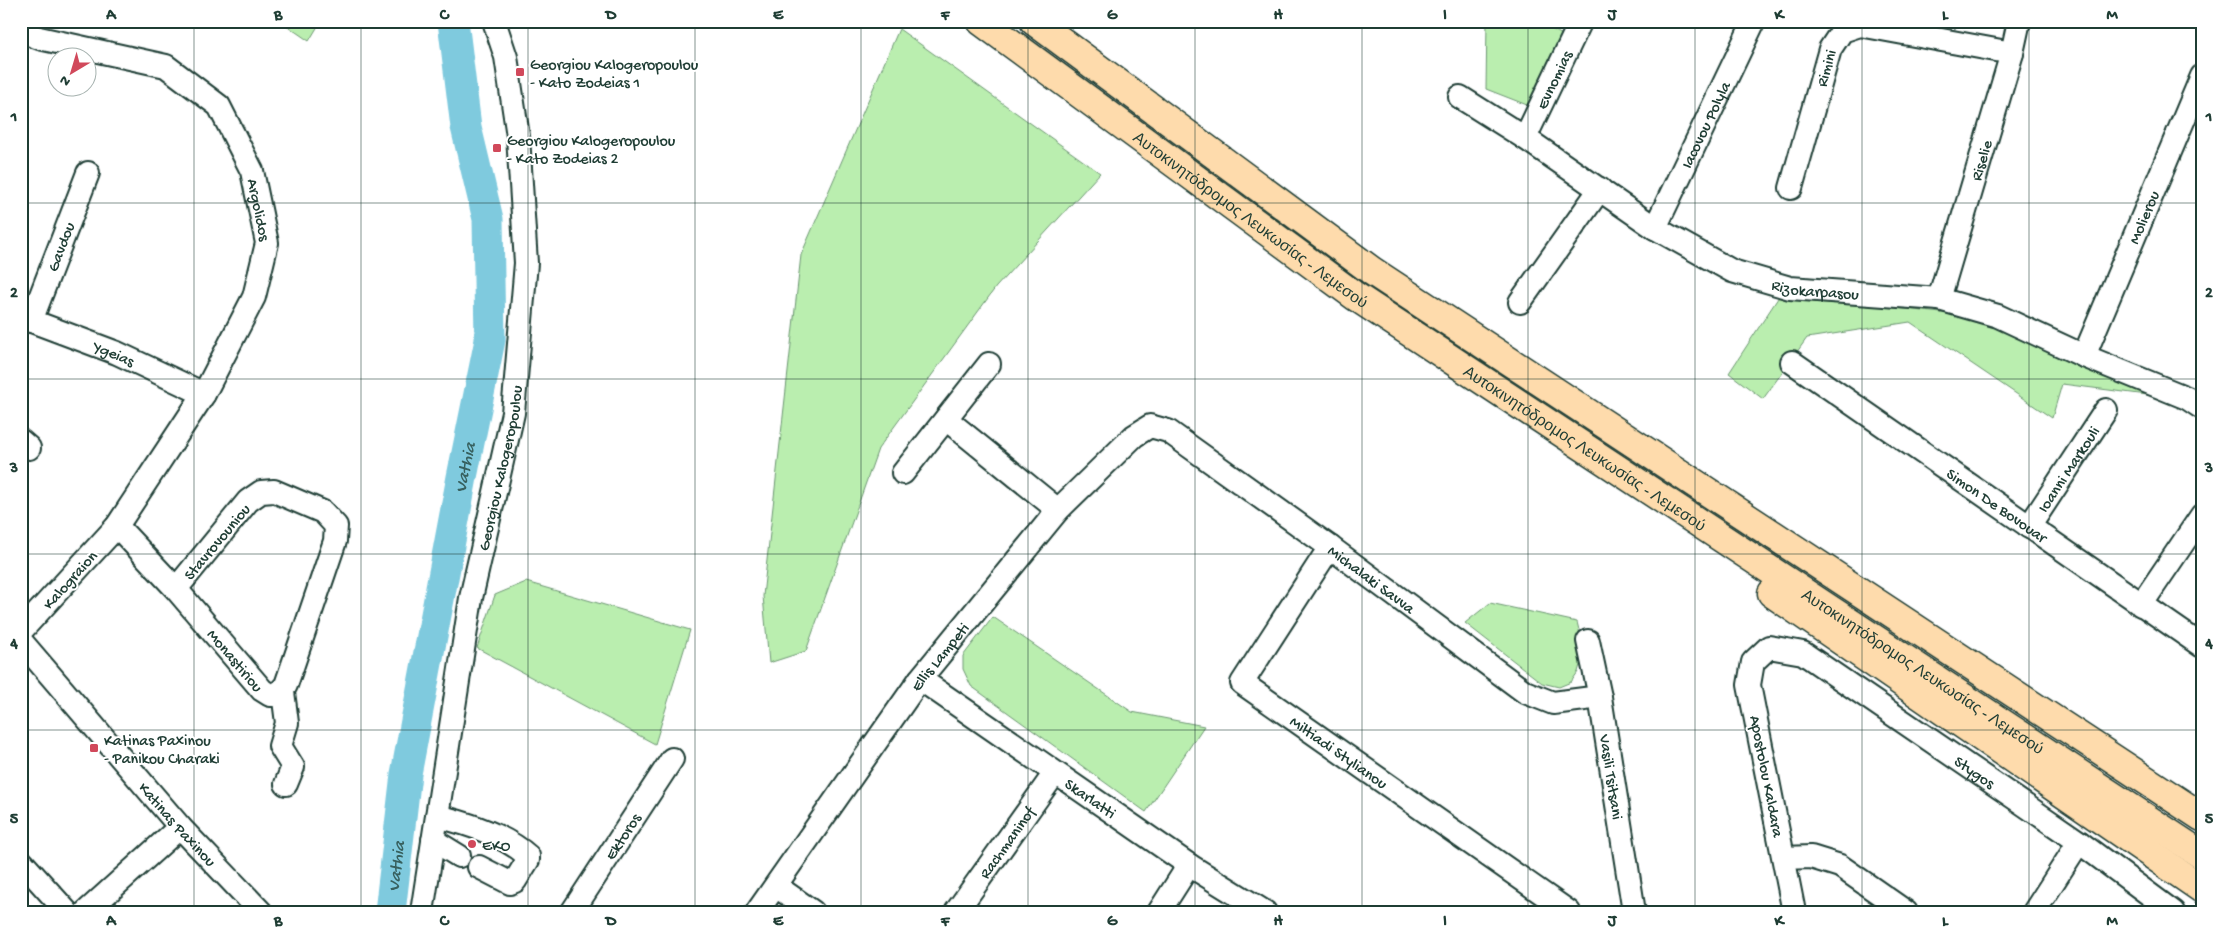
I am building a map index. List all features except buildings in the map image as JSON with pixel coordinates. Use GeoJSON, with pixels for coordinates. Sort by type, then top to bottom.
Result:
{"type":"FeatureCollection","features":[{"type":"Feature","properties":{"kind":"highway","name":"Αυτοκινητόδρομος Λευκωσίας - Λεμεσού"},"geometry":{"type":"LineString","coordinates":[[981,21],[1355,296],[2202,855]]}},
{"type":"Feature","properties":{"kind":"highway","name":"Αυτοκινητόδρομος Λευκωσίας - Λεμεσού"},"geometry":{"type":"LineString","coordinates":[[1034,21],[1372,271],[2197,813]]}},
{"type":"Feature","properties":{"kind":"highway"},"geometry":{"type":"LineString","coordinates":[[1355,296],[1499,405],[2202,889]]}},
{"type":"Feature","properties":{"kind":"highway"},"geometry":{"type":"LineString","coordinates":[[2000,720],[2202,875]]}},
{"type":"Feature","properties":{"kind":"street","name":"Georgiou Kalogeropoulou"},"geometry":{"type":"LineString","coordinates":[[422,912],[470,598],[513,413],[526,263],[518,136],[506,57],[494,21]]}},
{"type":"Feature","properties":{"kind":"street","name":"Evnomias"},"geometry":{"type":"LineString","coordinates":[[1526,138],[1582,21]]}},
{"type":"Feature","properties":{"kind":"street","name":"Iacovou Polyla"},"geometry":{"type":"LineString","coordinates":[[1655,228],[1754,21]]}},
{"type":"Feature","properties":{"kind":"street","name":"Riselie"},"geometry":{"type":"LineString","coordinates":[[1939,299],[2012,54],[2019,21]]}},
{"type":"Feature","properties":{"kind":"street","name":"Rimini"},"geometry":{"type":"LineString","coordinates":[[1791,188],[1830,49],[1842,31],[1860,25],[2012,54]]}},
{"type":"Feature","properties":{"kind":"street","name":"Argolidos"},"geometry":{"type":"LineString","coordinates":[[21,31],[39,38],[166,66],[219,106],[252,171],[268,243],[254,296],[204,394],[117,526]]}},
{"type":"Feature","properties":{"kind":"street","name":"Molierou"},"geometry":{"type":"LineString","coordinates":[[2084,356],[2202,76]]}},
{"type":"Feature","properties":{"kind":"street","name":"Rizokarpasou"},"geometry":{"type":"LineString","coordinates":[[1460,97],[1526,138],[1655,228],[1732,271],[1790,288],[1939,299],[1998,316],[2084,356],[2186,398],[2202,408]]}},
{"type":"Feature","properties":{"kind":"street","name":"Gavdou"},"geometry":{"type":"LineString","coordinates":[[26,319],[88,173]]}},
{"type":"Feature","properties":{"kind":"street"},"geometry":{"type":"LineString","coordinates":[[1520,302],[1600,189]]}},
{"type":"Feature","properties":{"kind":"street","name":"Ygeias"},"geometry":{"type":"LineString","coordinates":[[26,319],[117,353],[204,394]]}},
{"type":"Feature","properties":{"kind":"street","name":"Simon De Bovouar"},"geometry":{"type":"LineString","coordinates":[[1792,362],[2202,646]]}},
{"type":"Feature","properties":{"kind":"street"},"geometry":{"type":"LineString","coordinates":[[903,473],[989,364]]}},
{"type":"Feature","properties":{"kind":"street","name":"Ioanni Markouli"},"geometry":{"type":"LineString","coordinates":[[2029,527],[2106,410]]}},
{"type":"Feature","properties":{"kind":"street"},"geometry":{"type":"LineString","coordinates":[[946,419],[1058,510]]}},
{"type":"Feature","properties":{"kind":"street","name":"Ellis Lampeti"},"geometry":{"type":"LineString","coordinates":[[757,912],[920,679],[1058,510],[1134,436],[1150,426]]}},
{"type":"Feature","properties":{"kind":"street","name":"Michalaki Savva"},"geometry":{"type":"LineString","coordinates":[[1150,426],[1168,431],[1330,547],[1525,692],[1553,703],[1600,697]]}},
{"type":"Feature","properties":{"kind":"street","name":"Stavrovouniou"},"geometry":{"type":"LineString","coordinates":[[176,589],[248,501],[261,492],[274,491],[323,512],[336,526]]}},
{"type":"Feature","properties":{"kind":"street"},"geometry":{"type":"LineString","coordinates":[[2141,605],[2202,515]]}},
{"type":"Feature","properties":{"kind":"street","name":"Monastiriou"},"geometry":{"type":"LineString","coordinates":[[117,526],[176,589],[262,690],[270,695],[278,696],[283,692],[335,541],[336,526]]}},
{"type":"Feature","properties":{"kind":"street","name":"Kalograion"},"geometry":{"type":"LineString","coordinates":[[21,631],[117,526]]}},
{"type":"Feature","properties":{"kind":"street","name":"Miltiadi Stylianou"},"geometry":{"type":"LineString","coordinates":[[1330,547],[1242,683],[1569,912]]}},
{"type":"Feature","properties":{"kind":"street","name":"Katinas Paxinou"},"geometry":{"type":"LineString","coordinates":[[21,641],[180,828],[262,912]]}},
{"type":"Feature","properties":{"kind":"street","name":"Vasili Tsitsani"},"geometry":{"type":"LineString","coordinates":[[1588,641],[1600,697],[1634,912]]}},
{"type":"Feature","properties":{"kind":"street","name":"Stygos"},"geometry":{"type":"LineString","coordinates":[[1769,647],[1803,653],[2079,842],[2173,912]]}},
{"type":"Feature","properties":{"kind":"street","name":"Apostolou Kaldara"},"geometry":{"type":"LineString","coordinates":[[1769,647],[1753,662],[1749,685],[1794,912]]}},
{"type":"Feature","properties":{"kind":"street","name":"Skarlatti"},"geometry":{"type":"LineString","coordinates":[[920,679],[1189,865],[1265,912]]}},
{"type":"Feature","properties":{"kind":"street"},"geometry":{"type":"LineString","coordinates":[[283,692],[287,723],[280,746],[293,767],[286,784]]}},
{"type":"Feature","properties":{"kind":"street","name":"Ektoros"},"geometry":{"type":"LineString","coordinates":[[572,912],[672,759]]}},
{"type":"Feature","properties":{"kind":"street","name":"Rachmaninof"},"geometry":{"type":"LineString","coordinates":[[956,912],[1055,773]]}},
{"type":"Feature","properties":{"kind":"street"},"geometry":{"type":"LineString","coordinates":[[437,816],[462,822],[490,834],[528,856],[528,860],[514,881],[510,883],[479,867]]}},
{"type":"Feature","properties":{"kind":"street"},"geometry":{"type":"LineString","coordinates":[[86,912],[180,828]]}},
{"type":"Feature","properties":{"kind":"street"},"geometry":{"type":"LineString","coordinates":[[433,840],[459,856]]}},
{"type":"Feature","properties":{"kind":"street"},"geometry":{"type":"LineString","coordinates":[[2034,912],[2079,842]]}},
{"type":"Feature","properties":{"kind":"street"},"geometry":{"type":"LineString","coordinates":[[1784,858],[1811,857],[1840,866],[1906,912]]}},
{"type":"Feature","properties":{"kind":"street"},"geometry":{"type":"LineString","coordinates":[[21,861],[67,912]]}},
{"type":"Feature","properties":{"kind":"street"},"geometry":{"type":"LineString","coordinates":[[1159,912],[1189,865]]}},
{"type":"Feature","properties":{"kind":"street"},"geometry":{"type":"LineString","coordinates":[[776,886],[813,912]]}},
{"type":"Feature","properties":{"kind":"green space"},"geometry":{"type":"Polygon","coordinates":[[[280,21],[321,21],[309,41],[280,21]]]}},
{"type":"Feature","properties":{"kind":"green space"},"geometry":{"type":"Polygon","coordinates":[[[1487,21],[1535,21],[1567,37],[1536,100],[1527,105],[1486,89],[1487,21]]]}},
{"type":"Feature","properties":{"kind":"green space"},"geometry":{"type":"Polygon","coordinates":[[[899,29],[1100,173],[996,287],[878,449],[806,651],[769,663],[763,596],[801,255],[899,29]]]}},
{"type":"Feature","properties":{"kind":"green space"},"geometry":{"type":"Polygon","coordinates":[[[1780,295],[1986,318],[2155,396],[2062,384],[2052,418],[1910,322],[1807,338],[1763,399],[1729,373],[1780,295]]]}},
{"type":"Feature","properties":{"kind":"green space"},"geometry":{"type":"Polygon","coordinates":[[[526,582],[690,630],[655,744],[477,648],[495,595],[526,582]]]}},
{"type":"Feature","properties":{"kind":"green space"},"geometry":{"type":"Polygon","coordinates":[[[1490,603],[1577,622],[1584,650],[1578,672],[1571,682],[1559,687],[1542,683],[1465,623],[1490,603]]]}},
{"type":"Feature","properties":{"kind":"green space"},"geometry":{"type":"Polygon","coordinates":[[[993,617],[1132,712],[1204,726],[1146,812],[971,686],[963,669],[963,656],[993,617]]]}},
{"type":"Feature","properties":{"kind":"waterway","name":"Vathia"},"geometry":{"type":"LineString","coordinates":[[390,912],[406,774],[490,340],[488,219],[466,127],[453,21]]}},
{"type":"Feature","properties":{"kind":"place","name":"Georgiou Kalogeropoulou - Kato Zodeias 1"},"geometry":{"type":"Point","coordinates":[520,72]}},
{"type":"Feature","properties":{"kind":"place","name":"Georgiou Kalogeropoulou - Kato Zodeias 2"},"geometry":{"type":"Point","coordinates":[497,148]}},
{"type":"Feature","properties":{"kind":"place","name":"Katinas Paxinou - Panikou Charaki"},"geometry":{"type":"Point","coordinates":[94,748]}},
{"type":"Feature","properties":{"kind":"place","name":"EKO"},"geometry":{"type":"Point","coordinates":[472,844]}}]}
